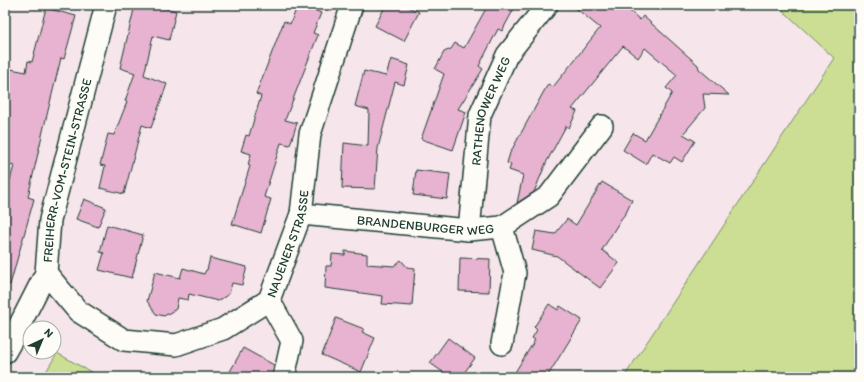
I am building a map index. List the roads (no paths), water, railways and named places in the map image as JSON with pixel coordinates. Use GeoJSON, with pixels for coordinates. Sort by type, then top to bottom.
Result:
{"type":"FeatureCollection","features":[{"type":"Feature","properties":{"kind":"street","name":"FREIHERR-VOM-STEIN-STRASSE"},"geometry":{"type":"LineString","coordinates":[[5,352],[46,273],[50,220],[106,5]]}},
{"type":"Feature","properties":{"kind":"street","name":"NAUENER STRASSE"},"geometry":{"type":"LineString","coordinates":[[46,273],[78,310],[124,340],[176,345],[223,329],[269,300],[300,214],[310,134],[352,5]]}},
{"type":"Feature","properties":{"kind":"street","name":"RATHENOWER WEG"},"geometry":{"type":"LineString","coordinates":[[468,230],[480,115],[507,55],[547,5]]}},
{"type":"Feature","properties":{"kind":"street","name":"BRANDENBURGER WEG"},"geometry":{"type":"LineString","coordinates":[[300,214],[468,230],[502,228],[549,196],[602,126]]}},
{"type":"Feature","properties":{"kind":"street"},"geometry":{"type":"LineString","coordinates":[[502,228],[515,273],[502,344]]}},
{"type":"Feature","properties":{"kind":"street"},"geometry":{"type":"LineString","coordinates":[[269,300],[292,340],[284,377]]}}]}
